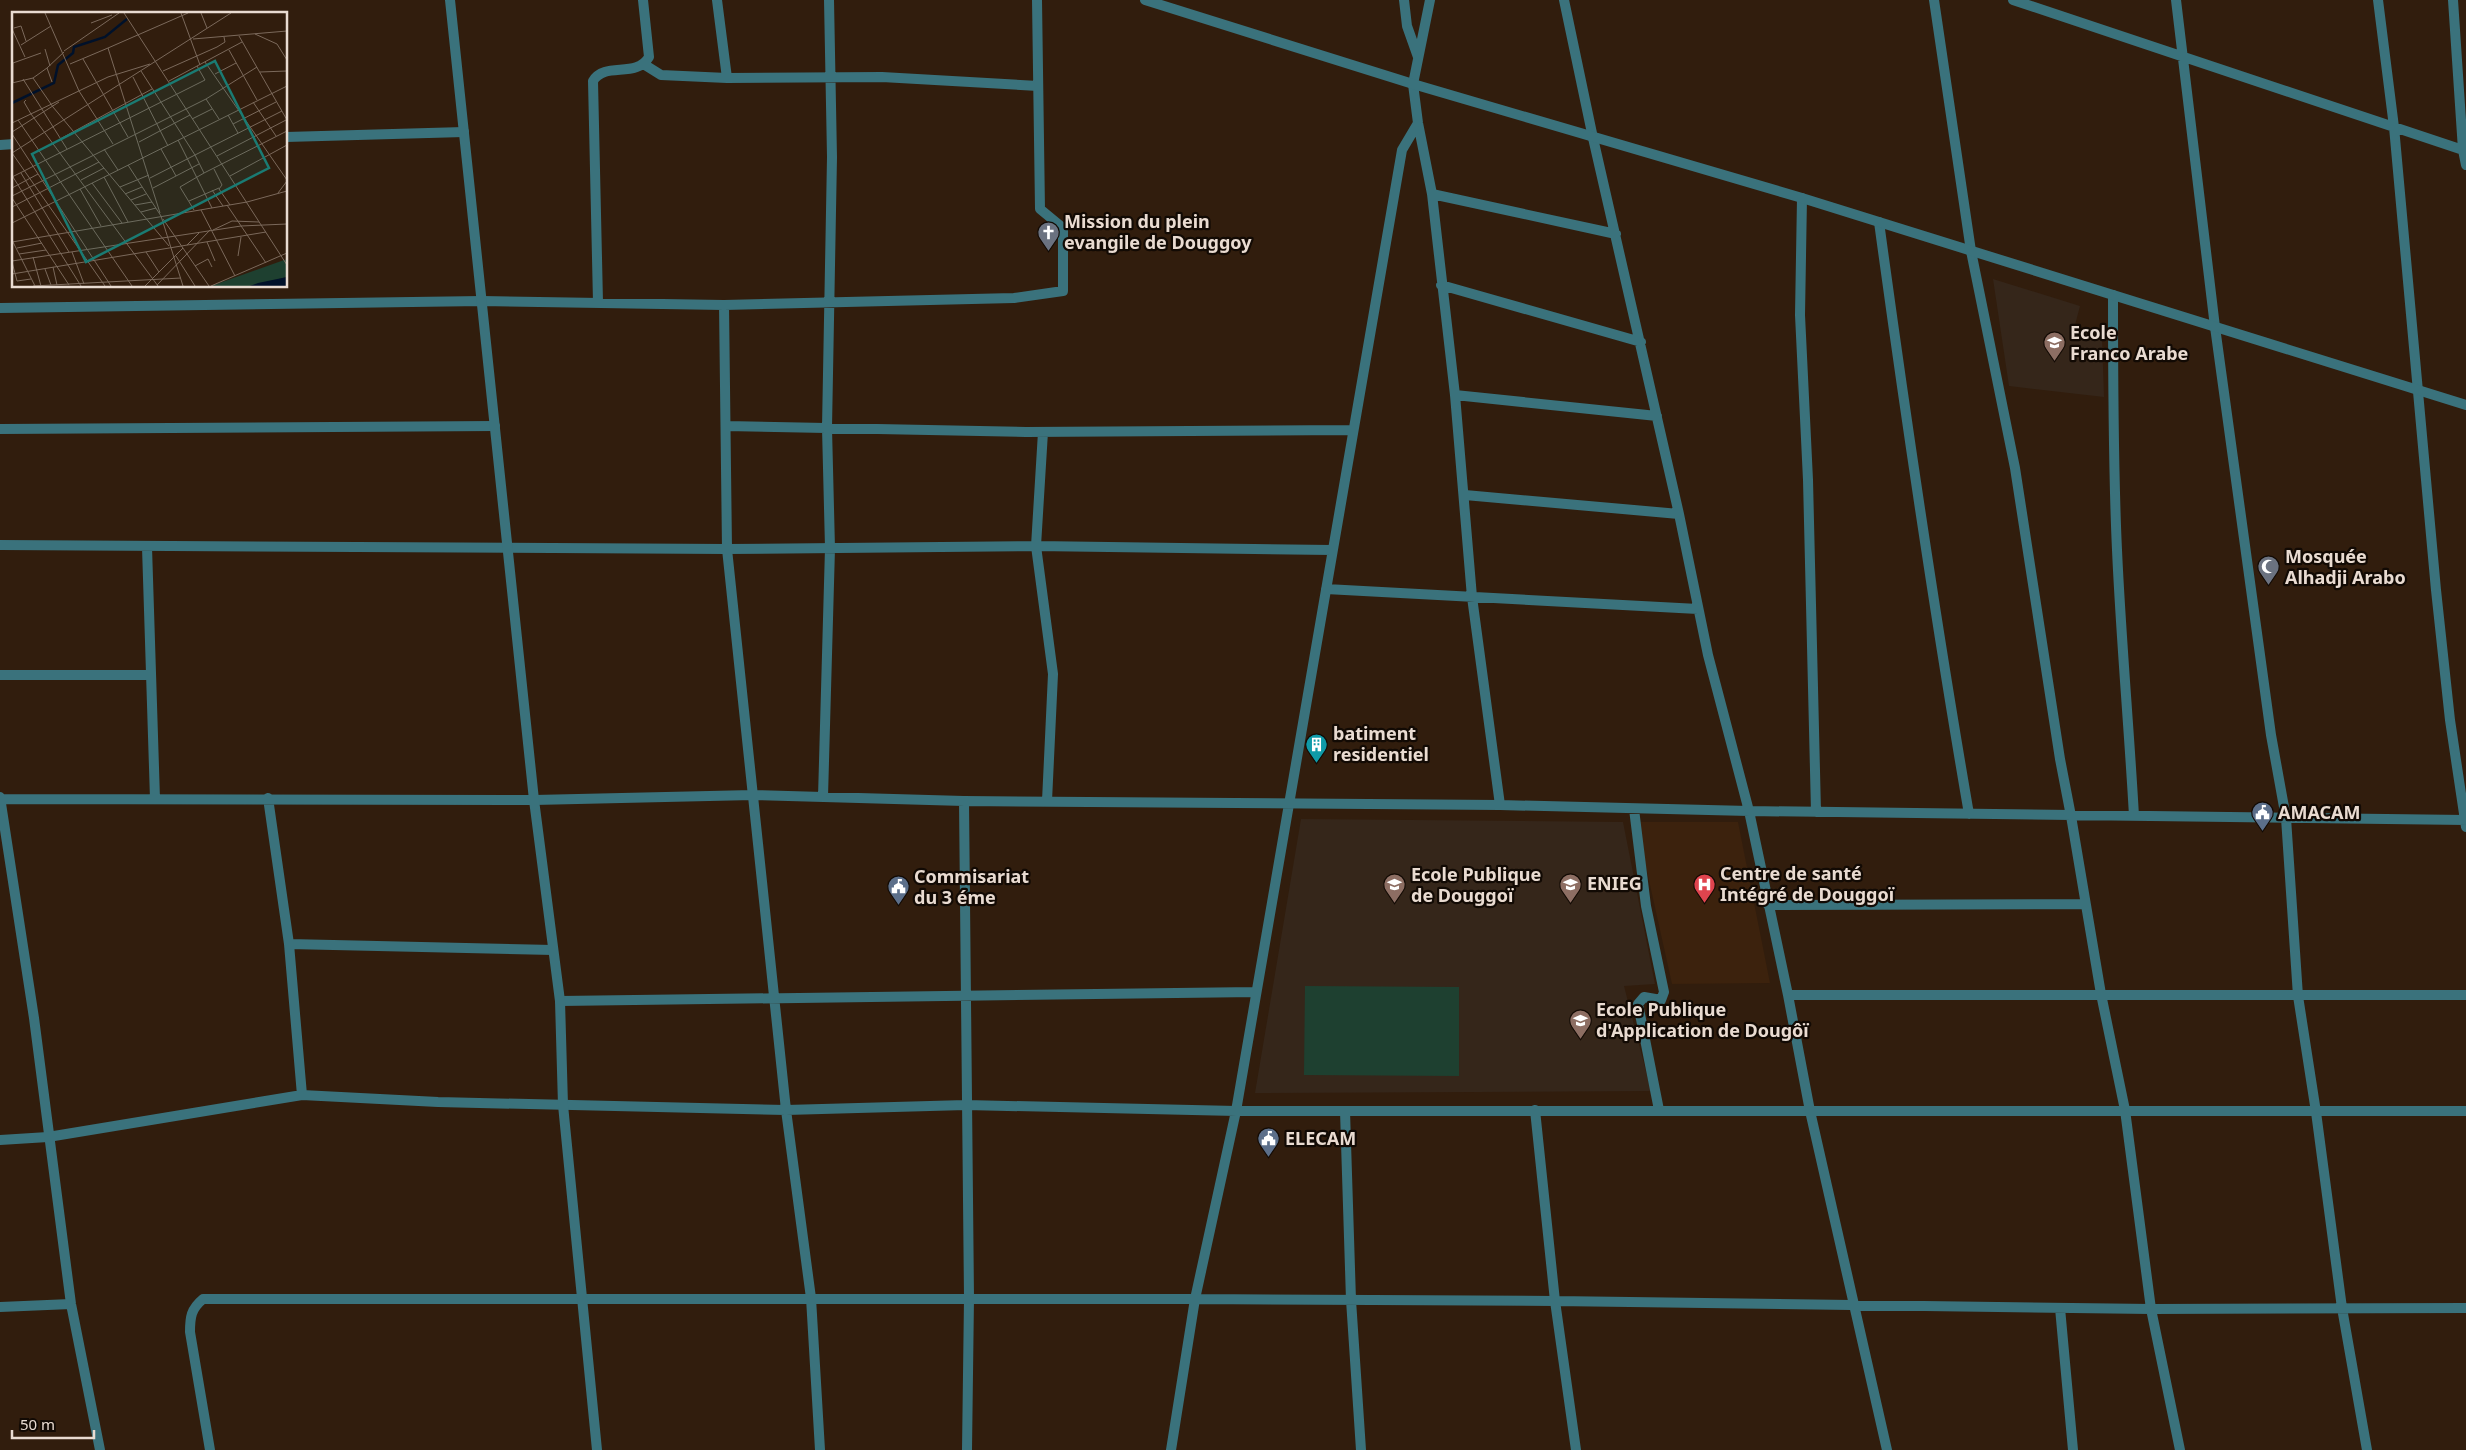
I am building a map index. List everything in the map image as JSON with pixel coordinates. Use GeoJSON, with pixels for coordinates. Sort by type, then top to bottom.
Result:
{"type":"FeatureCollection","features":[{"type":"Feature","properties":{"kind":"street"},"geometry":{"type":"LineString","coordinates":[[450,0],[509,547],[534,800],[560,1001],[563,1105],[584,1301],[597,1450]]}},
{"type":"Feature","properties":{"kind":"street"},"geometry":{"type":"LineString","coordinates":[[598,302],[594,81],[597,75],[604,72],[637,69],[645,65],[649,58],[642,0]]}},
{"type":"Feature","properties":{"kind":"street"},"geometry":{"type":"LineString","coordinates":[[717,0],[728,78]]}},
{"type":"Feature","properties":{"kind":"street"},"geometry":{"type":"LineString","coordinates":[[823,797],[830,548],[827,428],[832,157],[829,0]]}},
{"type":"Feature","properties":{"kind":"street"},"geometry":{"type":"LineString","coordinates":[[0,308],[482,301],[724,305],[1014,298],[1063,291],[1063,228],[1040,209],[1037,0]]}},
{"type":"Feature","properties":{"kind":"street"},"geometry":{"type":"LineString","coordinates":[[1145,0],[1592,138],[1802,198],[2466,405]]}},
{"type":"Feature","properties":{"kind":"street"},"geometry":{"type":"LineString","coordinates":[[1404,0],[1407,26],[1418,58]]}},
{"type":"Feature","properties":{"kind":"street"},"geometry":{"type":"LineString","coordinates":[[1430,0],[1413,84],[1418,123],[1432,194],[1465,496],[1472,597],[1500,805]]}},
{"type":"Feature","properties":{"kind":"street"},"geometry":{"type":"LineString","coordinates":[[1564,0],[1592,138],[1641,342],[1708,655],[1749,811],[1788,995],[1810,1111],[1852,1305],[1887,1450]]}},
{"type":"Feature","properties":{"kind":"street"},"geometry":{"type":"LineString","coordinates":[[1934,0],[1970,251],[2015,468],[2058,750],[2072,816],[2101,994],[2125,1110],[2151,1309],[2180,1450]]}},
{"type":"Feature","properties":{"kind":"street"},"geometry":{"type":"LineString","coordinates":[[2013,0],[2184,55],[2465,151]]}},
{"type":"Feature","properties":{"kind":"street"},"geometry":{"type":"LineString","coordinates":[[2176,0],[2184,55],[2214,327],[2271,735],[2286,818],[2298,996],[2316,1112],[2342,1308],[2367,1450]]}},
{"type":"Feature","properties":{"kind":"street"},"geometry":{"type":"LineString","coordinates":[[100,1450],[71,1304],[48,1138],[34,1018],[0,798],[534,800],[753,795],[964,801],[1500,805],[1749,811],[2286,818],[2466,823],[2450,720],[2437,599],[2394,127],[2378,0]]}},
{"type":"Feature","properties":{"kind":"street"},"geometry":{"type":"LineString","coordinates":[[2453,0],[2466,165]]}},
{"type":"Feature","properties":{"kind":"street"},"geometry":{"type":"LineString","coordinates":[[645,65],[661,75],[728,78],[882,77],[1038,86]]}},
{"type":"Feature","properties":{"kind":"street"},"geometry":{"type":"LineString","coordinates":[[1171,1450],[1195,1299],[1236,1111],[1352,430],[1402,150],[1418,123]]}},
{"type":"Feature","properties":{"kind":"street"},"geometry":{"type":"LineString","coordinates":[[288,137],[464,132]]}},
{"type":"Feature","properties":{"kind":"street"},"geometry":{"type":"LineString","coordinates":[[1432,194],[1616,234]]}},
{"type":"Feature","properties":{"kind":"street"},"geometry":{"type":"LineString","coordinates":[[1802,198],[1800,315],[1808,480],[1816,812]]}},
{"type":"Feature","properties":{"kind":"street"},"geometry":{"type":"LineString","coordinates":[[1879,222],[1913,467],[1944,668],[1970,814]]}},
{"type":"Feature","properties":{"kind":"street"},"geometry":{"type":"LineString","coordinates":[[1441,285],[1641,342]]}},
{"type":"Feature","properties":{"kind":"street"},"geometry":{"type":"LineString","coordinates":[[2114,296],[2112,407],[2116,551],[2128,698],[2134,816]]}},
{"type":"Feature","properties":{"kind":"street"},"geometry":{"type":"LineString","coordinates":[[724,305],[727,549],[786,1110],[811,1298],[820,1450]]}},
{"type":"Feature","properties":{"kind":"street"},"geometry":{"type":"LineString","coordinates":[[1455,396],[1657,416]]}},
{"type":"Feature","properties":{"kind":"street"},"geometry":{"type":"LineString","coordinates":[[0,429],[495,426]]}},
{"type":"Feature","properties":{"kind":"street"},"geometry":{"type":"LineString","coordinates":[[726,426],[1043,432],[1352,430]]}},
{"type":"Feature","properties":{"kind":"street"},"geometry":{"type":"LineString","coordinates":[[1043,432],[1036,546],[1053,674],[1048,801]]}},
{"type":"Feature","properties":{"kind":"street"},"geometry":{"type":"LineString","coordinates":[[1465,496],[1679,514]]}},
{"type":"Feature","properties":{"kind":"street"},"geometry":{"type":"LineString","coordinates":[[0,545],[727,549],[1036,546],[1332,550]]}},
{"type":"Feature","properties":{"kind":"street"},"geometry":{"type":"LineString","coordinates":[[147,547],[155,799]]}},
{"type":"Feature","properties":{"kind":"street"},"geometry":{"type":"LineString","coordinates":[[1326,589],[1698,609]]}},
{"type":"Feature","properties":{"kind":"street"},"geometry":{"type":"LineString","coordinates":[[0,675],[150,675]]}},
{"type":"Feature","properties":{"kind":"street"},"geometry":{"type":"LineString","coordinates":[[268,798],[289,944],[302,1095]]}},
{"type":"Feature","properties":{"kind":"street"},"geometry":{"type":"LineString","coordinates":[[964,801],[969,1298],[967,1450]]}},
{"type":"Feature","properties":{"kind":"street"},"geometry":{"type":"LineString","coordinates":[[1634,809],[1646,906],[1664,992],[1661,1000],[1644,998],[1638,1004],[1659,1110]]}},
{"type":"Feature","properties":{"kind":"street"},"geometry":{"type":"LineString","coordinates":[[1768,905],[2085,904]]}},
{"type":"Feature","properties":{"kind":"street"},"geometry":{"type":"LineString","coordinates":[[289,944],[553,950]]}},
{"type":"Feature","properties":{"kind":"street"},"geometry":{"type":"LineString","coordinates":[[560,1001],[1256,992]]}},
{"type":"Feature","properties":{"kind":"street"},"geometry":{"type":"LineString","coordinates":[[1788,995],[2466,995]]}},
{"type":"Feature","properties":{"kind":"street"},"geometry":{"type":"LineString","coordinates":[[0,1140],[48,1138],[302,1095],[438,1102],[786,1110],[966,1106],[1236,1111],[2125,1110],[2316,1112],[2466,1110]]}},
{"type":"Feature","properties":{"kind":"street"},"geometry":{"type":"LineString","coordinates":[[1535,1110],[1555,1301],[1576,1450]]}},
{"type":"Feature","properties":{"kind":"street"},"geometry":{"type":"LineString","coordinates":[[1345,1111],[1351,1300],[1361,1450]]}},
{"type":"Feature","properties":{"kind":"street"},"geometry":{"type":"LineString","coordinates":[[210,1450],[190,1332],[190,1314],[195,1305],[203,1299],[584,1301],[969,1298],[1555,1301],[2151,1309],[2466,1308]]}},
{"type":"Feature","properties":{"kind":"street"},"geometry":{"type":"LineString","coordinates":[[0,1307],[71,1304]]}},
{"type":"Feature","properties":{"kind":"street"},"geometry":{"type":"LineString","coordinates":[[2060,1308],[2073,1450]]}},
{"type":"Feature","properties":{"kind":"shaded area","name":"Ecole Franco Arabe"},"geometry":{"type":"Polygon","coordinates":[[[1993,279],[2080,306],[2074,329],[2102,337],[2104,397],[2009,386],[1993,279]]]}},
{"type":"Feature","properties":{"kind":"shaded area","name":"Ecole Publique de Douggoï"},"geometry":{"type":"Polygon","coordinates":[[[1301,819],[1623,822],[1655,984],[1624,986],[1651,1091],[1255,1093],[1301,819]]]}},
{"type":"Feature","properties":{"kind":"shaded area","name":"Centre de santé Intégré de Douggoï"},"geometry":{"type":"Polygon","coordinates":[[[1636,822],[1738,822],[1770,983],[1672,984],[1636,822]]]}},
{"type":"Feature","properties":{"kind":"green space"},"geometry":{"type":"Polygon","coordinates":[[[1305,986],[1459,987],[1459,1076],[1304,1075],[1305,986]]]}},
{"type":"Feature","properties":{"kind":"place","name":"Mission du plein evangile de Douggoy"},"geometry":{"type":"Point","coordinates":[1048,251]}},
{"type":"Feature","properties":{"kind":"place","name":"Ecole Franco Arabe"},"geometry":{"type":"Point","coordinates":[2054,362]}},
{"type":"Feature","properties":{"kind":"place","name":"Mosquée Alhadji Arabo"},"geometry":{"type":"Point","coordinates":[2269,586]}},
{"type":"Feature","properties":{"kind":"place","name":"batiment residentiel"},"geometry":{"type":"Point","coordinates":[1317,763]}},
{"type":"Feature","properties":{"kind":"place","name":"AMACAM"},"geometry":{"type":"Point","coordinates":[2262,832]}},
{"type":"Feature","properties":{"kind":"place","name":"ENIEG"},"geometry":{"type":"Point","coordinates":[1571,903]}},
{"type":"Feature","properties":{"kind":"place","name":"Centre de santé Intégré de Douggoï"},"geometry":{"type":"Point","coordinates":[1704,903]}},
{"type":"Feature","properties":{"kind":"place","name":"Ecole Publique de Douggoï"},"geometry":{"type":"Point","coordinates":[1395,904]}},
{"type":"Feature","properties":{"kind":"place","name":"Commisariat du 3 éme"},"geometry":{"type":"Point","coordinates":[898,906]}},
{"type":"Feature","properties":{"kind":"place","name":"Ecole Publique d'Application de Dougôï"},"geometry":{"type":"Point","coordinates":[1580,1039]}},
{"type":"Feature","properties":{"kind":"place","name":"ELECAM"},"geometry":{"type":"Point","coordinates":[1269,1158]}}]}
